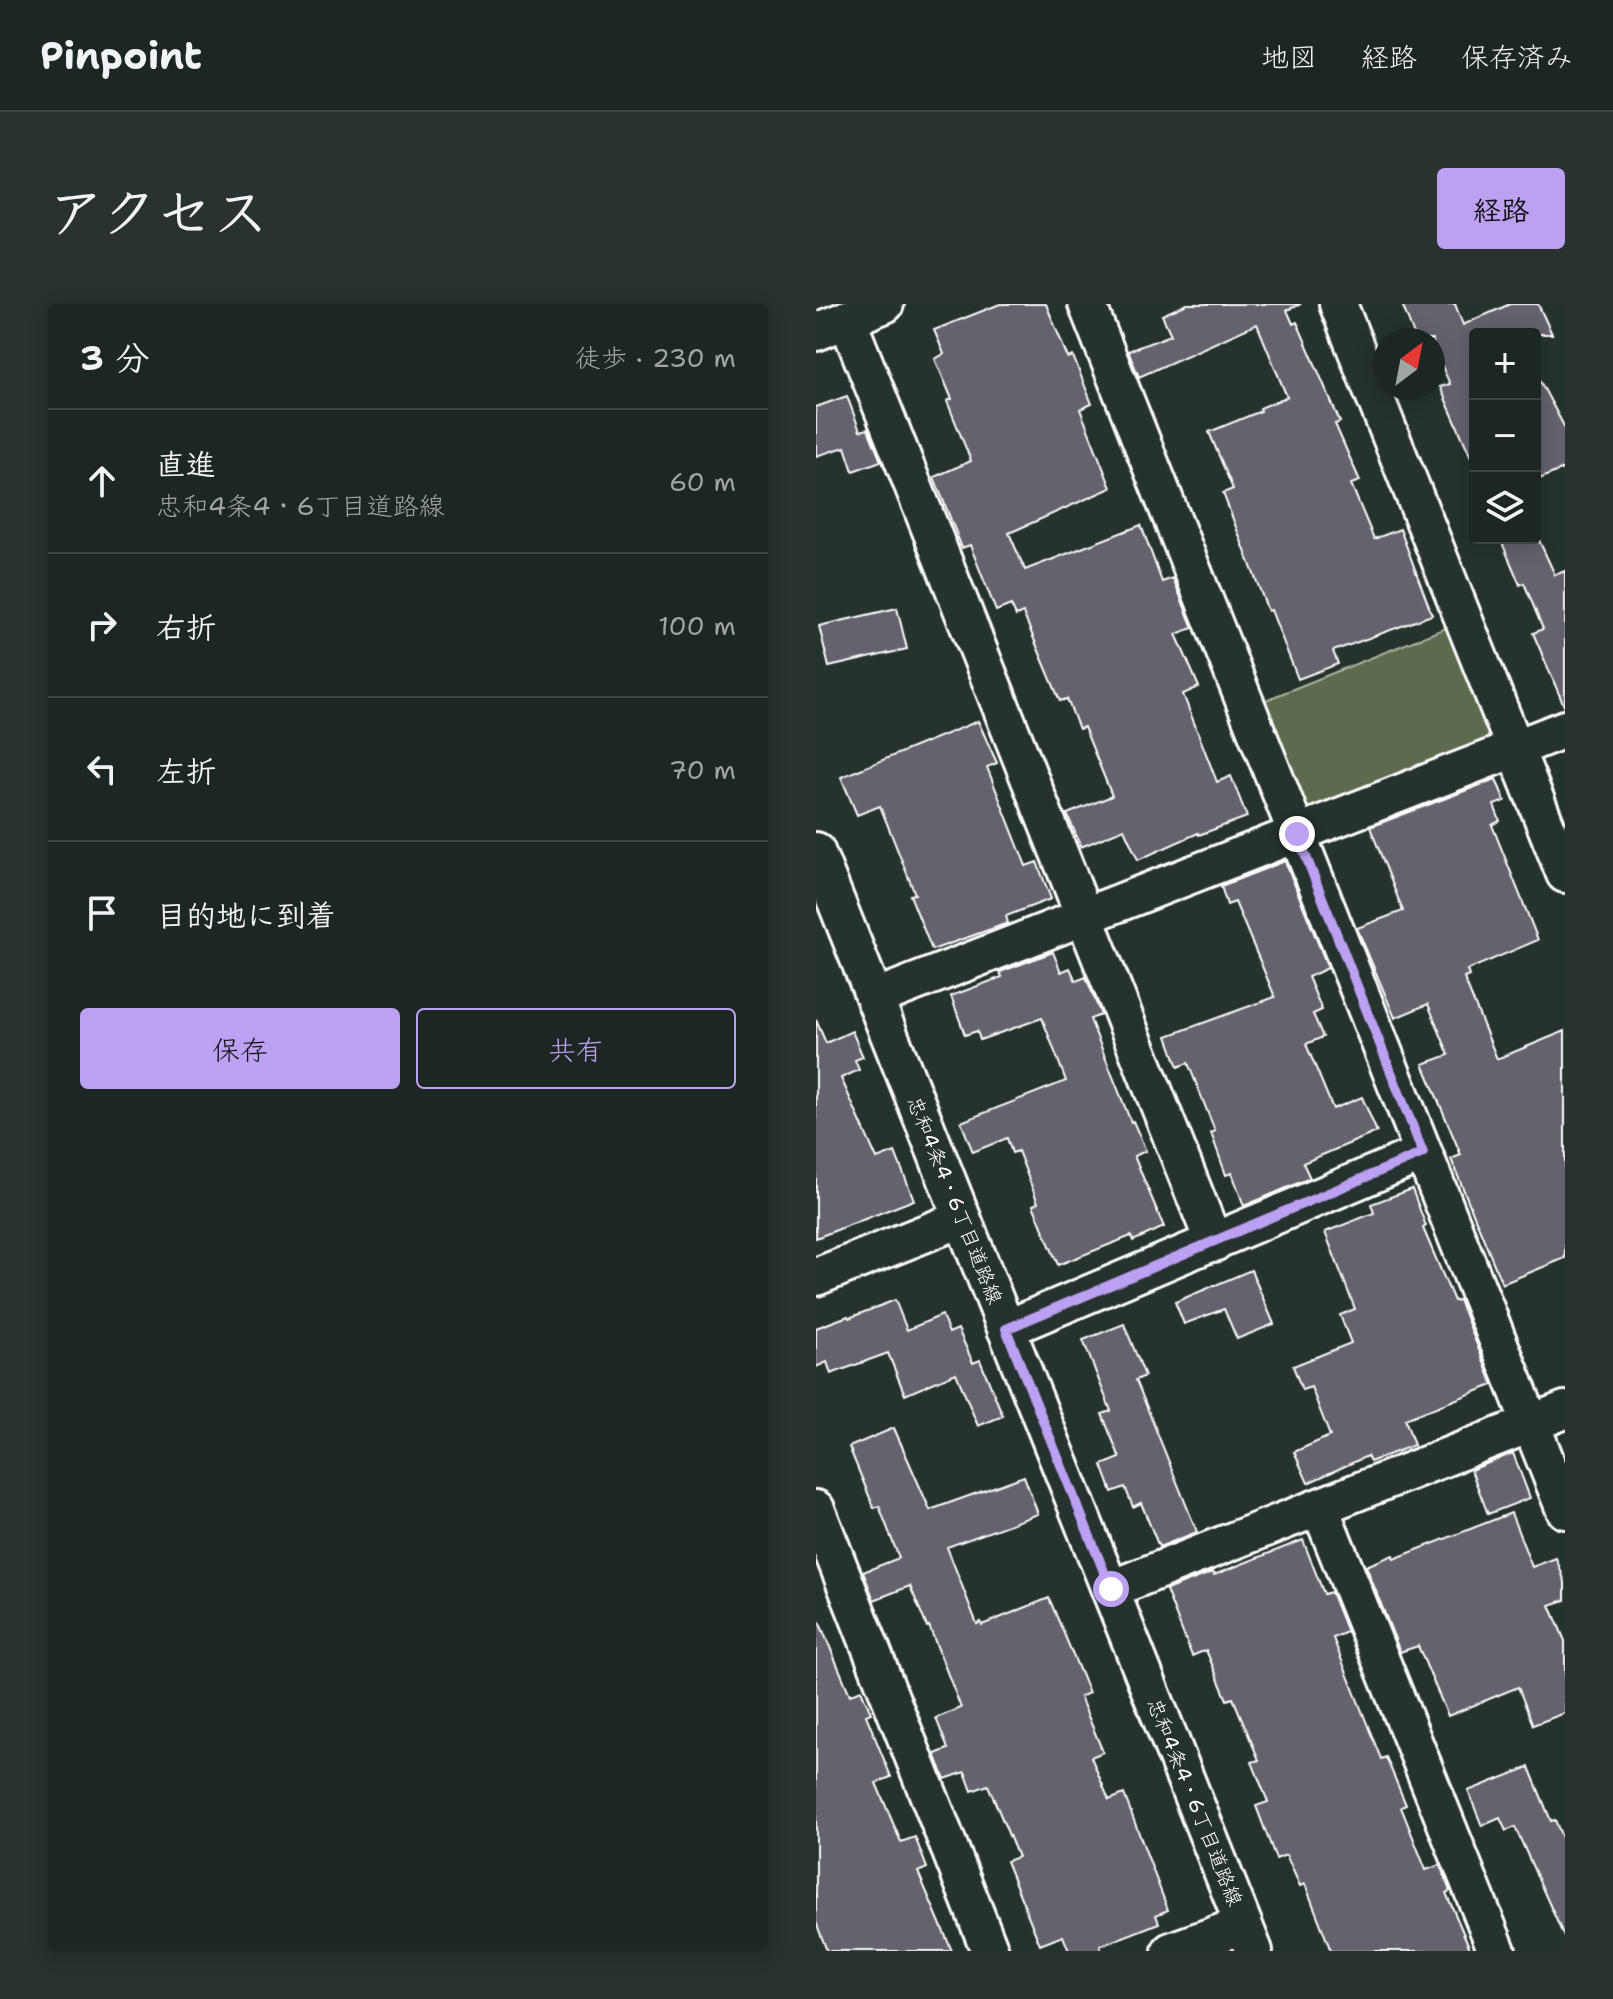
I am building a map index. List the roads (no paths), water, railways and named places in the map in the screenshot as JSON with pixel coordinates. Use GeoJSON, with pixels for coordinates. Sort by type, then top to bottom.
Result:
{"type":"FeatureCollection","features":[{"type":"Feature","properties":{"kind":"street"},"geometry":{"type":"LineString","coordinates":[[885,304],[832,326],[1086,915],[1214,1243]]}},
{"type":"Feature","properties":{"kind":"street"},"geometry":{"type":"LineString","coordinates":[[1087,304],[1565,1510]]}},
{"type":"Feature","properties":{"kind":"street"},"geometry":{"type":"LineString","coordinates":[[1338,304],[1565,874]]}},
{"type":"Feature","properties":{"kind":"street"},"geometry":{"type":"LineString","coordinates":[[875,998],[1565,729]]}},
{"type":"Feature","properties":{"kind":"street","name":"忠和4条4・6丁目道路線"},"geometry":{"type":"LineString","coordinates":[[816,851],[1249,1938]]}},
{"type":"Feature","properties":{"kind":"street"},"geometry":{"type":"LineString","coordinates":[[1006,1329],[1423,1153]]}},
{"type":"Feature","properties":{"kind":"street"},"geometry":{"type":"LineString","coordinates":[[816,1277],[961,1219]]}},
{"type":"Feature","properties":{"kind":"street"},"geometry":{"type":"LineString","coordinates":[[1111,1589],[1565,1410]]}},
{"type":"Feature","properties":{"kind":"street"},"geometry":{"type":"LineString","coordinates":[[1320,1508],[1497,1951]]}},
{"type":"Feature","properties":{"kind":"street"},"geometry":{"type":"LineString","coordinates":[[816,1509],[990,1951]]}},
{"type":"Feature","properties":{"kind":"street"},"geometry":{"type":"LineString","coordinates":[[1171,1951],[1249,1938]]}}]}
